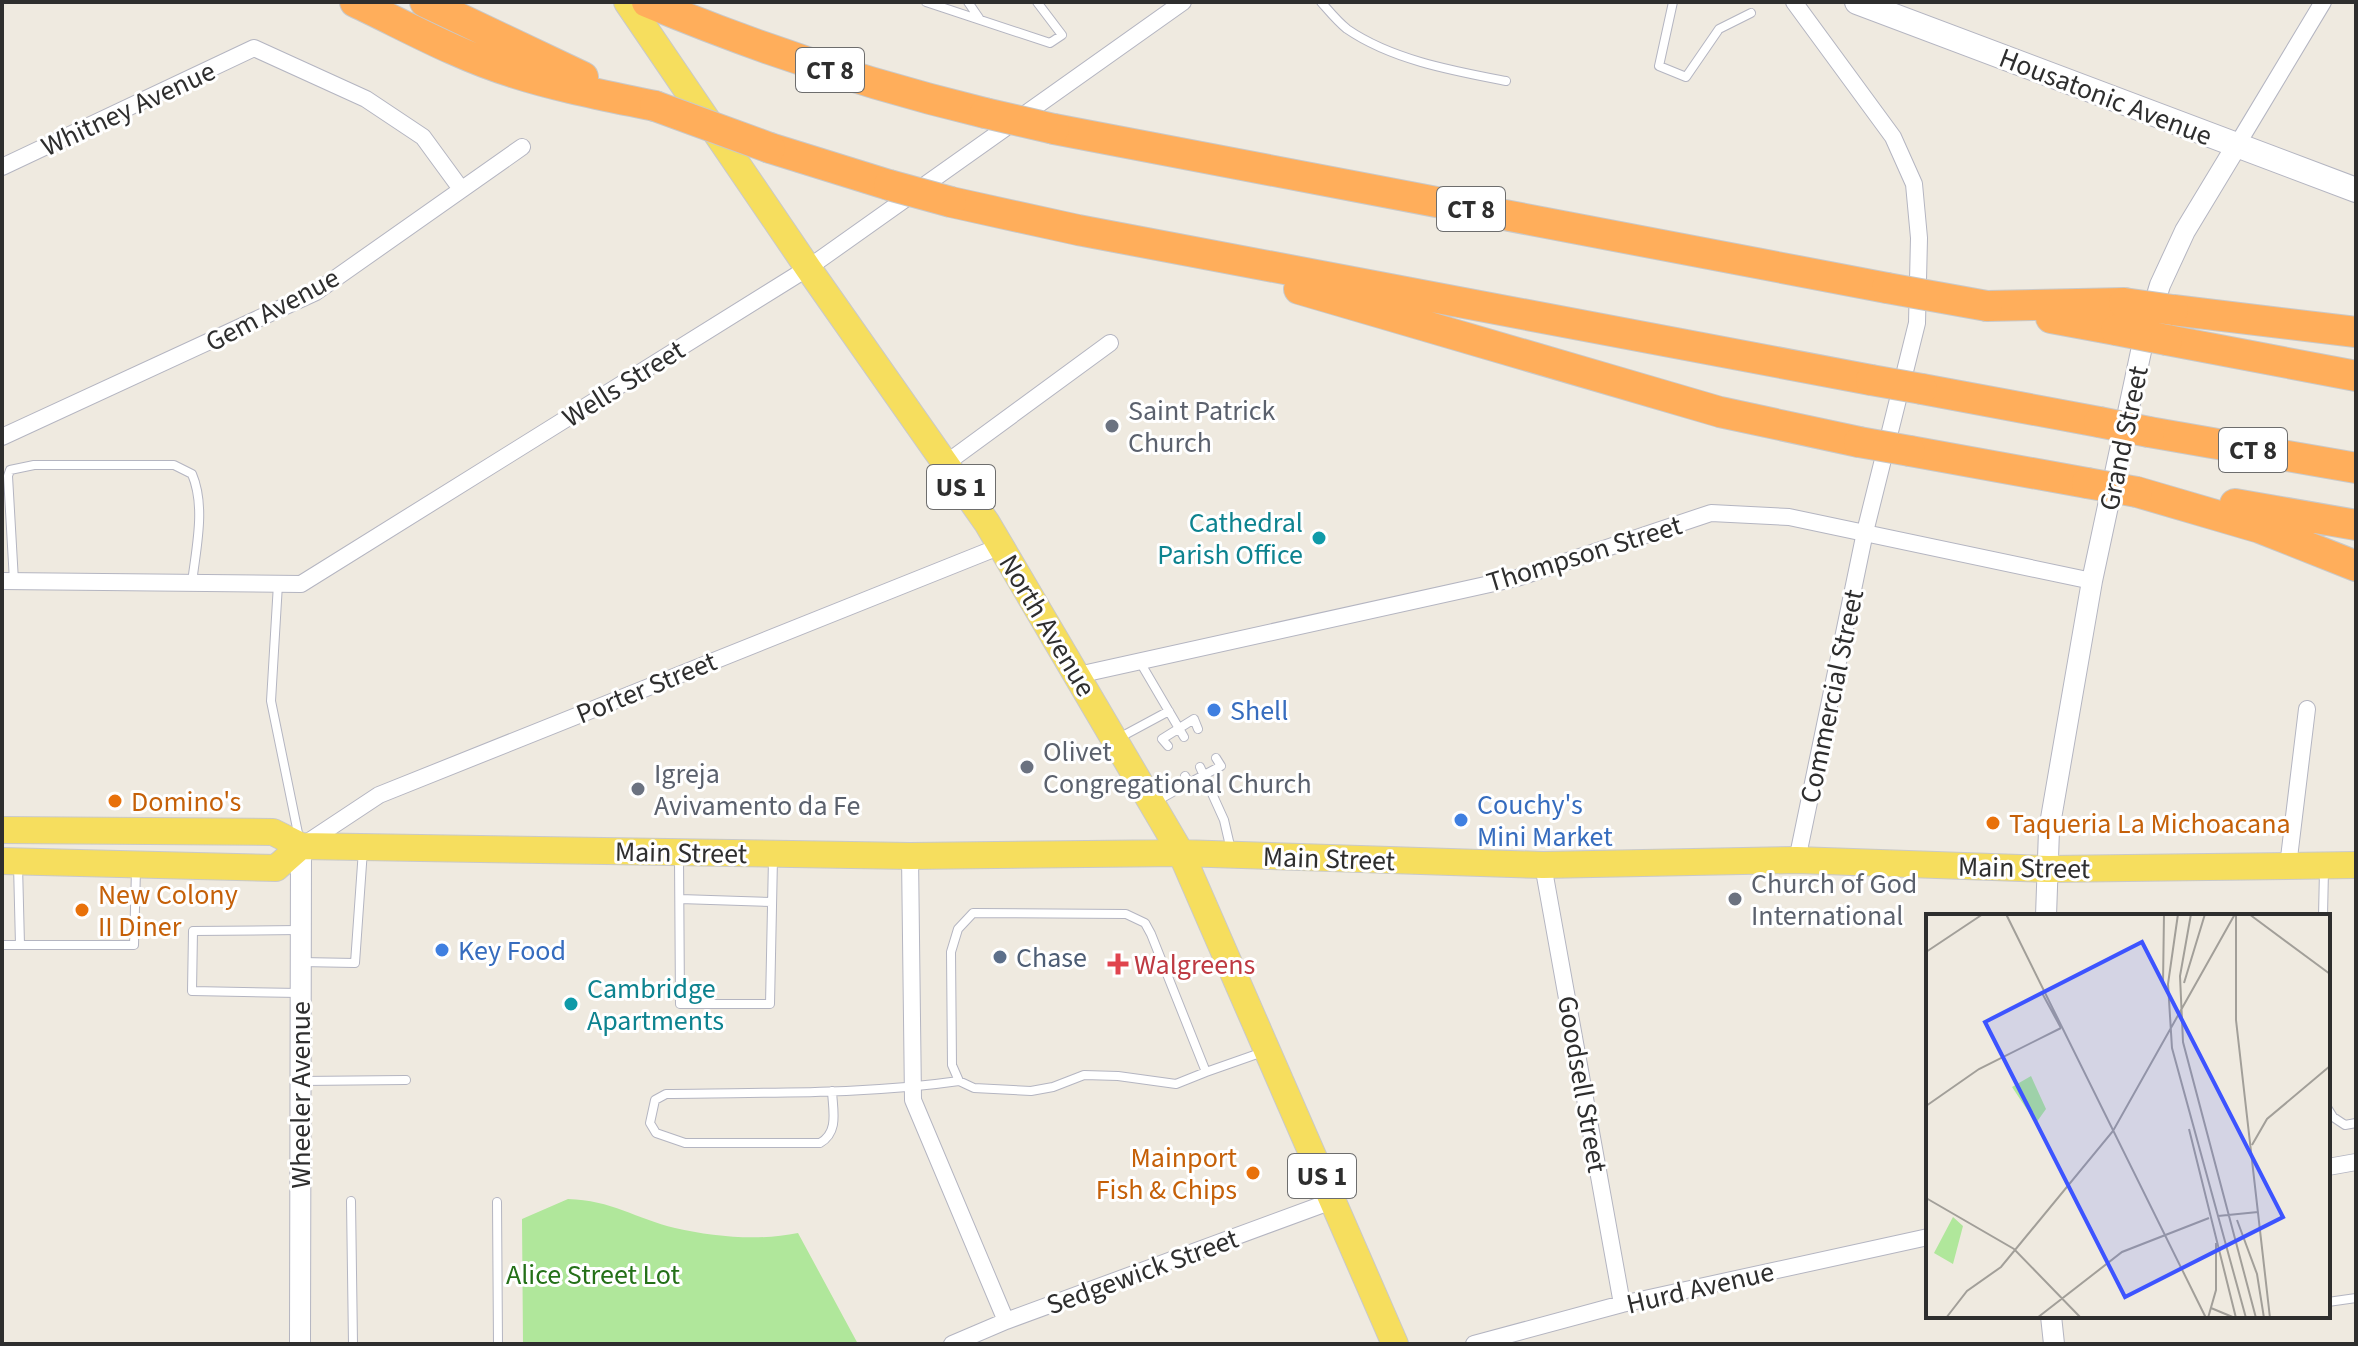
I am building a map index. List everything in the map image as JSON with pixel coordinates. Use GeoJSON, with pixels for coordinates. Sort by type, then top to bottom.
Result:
{"type":"FeatureCollection","features":[{"type":"Feature","properties":{"kind":"highway"},"geometry":{"type":"LineString","coordinates":[[355,2],[469,56],[511,72],[655,106]]}},
{"type":"Feature","properties":{"kind":"highway","name":"CT 8"},"geometry":{"type":"LineString","coordinates":[[425,2],[519,48],[655,106],[770,148],[951,202],[1151,244],[2149,432],[2356,468]]}},
{"type":"Feature","properties":{"kind":"highway","name":"CT 8"},"geometry":{"type":"LineString","coordinates":[[647,2],[834,71],[1054,129],[1987,306],[2120,317],[2167,340],[2356,376]]}},
{"type":"Feature","properties":{"kind":"highway"},"geometry":{"type":"LineString","coordinates":[[1151,244],[1440,332],[1720,412],[1859,442],[2137,492],[2225,502],[2356,525]]}},
{"type":"Feature","properties":{"kind":"highway"},"geometry":{"type":"LineString","coordinates":[[2120,317],[2173,310],[2356,332]]}},
{"type":"Feature","properties":{"kind":"highway"},"geometry":{"type":"LineString","coordinates":[[2137,492],[2260,528],[2356,566]]}},
{"type":"Feature","properties":{"kind":"main road","name":"North Avenue"},"geometry":{"type":"LineString","coordinates":[[627,2],[1001,546],[1153,804],[1181,853],[1395,1344]]}},
{"type":"Feature","properties":{"kind":"main road","name":"Housatonic Avenue"},"geometry":{"type":"LineString","coordinates":[[1857,2],[2356,190]]}},
{"type":"Feature","properties":{"kind":"main road","name":"Main Street"},"geometry":{"type":"LineString","coordinates":[[2,830],[273,832],[301,846],[910,856],[1181,853],[1543,865],[1797,860],[2048,869],[2356,865]]}},
{"type":"Feature","properties":{"kind":"main road"},"geometry":{"type":"LineString","coordinates":[[10,861],[276,868],[301,846]]}},
{"type":"Feature","properties":{"kind":"street","name":"Wells Street"},"geometry":{"type":"LineString","coordinates":[[8,581],[301,584],[808,268],[1183,2]]}},
{"type":"Feature","properties":{"kind":"street","name":"Commercial Street"},"geometry":{"type":"LineString","coordinates":[[1794,2],[1893,137],[1914,184],[1919,238],[1917,323],[1865,532],[1797,860]]}},
{"type":"Feature","properties":{"kind":"street","name":"Grand Street"},"geometry":{"type":"LineString","coordinates":[[2046,914],[2049,830],[2092,581],[2143,342],[2160,285],[2185,231],[2323,2]]}},
{"type":"Feature","properties":{"kind":"street","name":"Whitney Avenue"},"geometry":{"type":"LineString","coordinates":[[2,167],[254,48],[366,99],[423,137],[461,189]]}},
{"type":"Feature","properties":{"kind":"street","name":"Gem Avenue"},"geometry":{"type":"LineString","coordinates":[[2,437],[316,292],[522,147]]}},
{"type":"Feature","properties":{"kind":"street"},"geometry":{"type":"LineString","coordinates":[[945,464],[1110,343]]}},
{"type":"Feature","properties":{"kind":"street","name":"Thompson Street"},"geometry":{"type":"LineString","coordinates":[[1078,675],[1517,578],[1711,513],[1789,517],[2092,581]]}},
{"type":"Feature","properties":{"kind":"street","name":"Porter Street"},"geometry":{"type":"LineString","coordinates":[[301,846],[379,795],[1001,546]]}},
{"type":"Feature","properties":{"kind":"street"},"geometry":{"type":"LineString","coordinates":[[2288,866],[2307,709]]}},
{"type":"Feature","properties":{"kind":"street","name":"Wheeler Avenue"},"geometry":{"type":"LineString","coordinates":[[300,1344],[301,846]]}},
{"type":"Feature","properties":{"kind":"street"},"geometry":{"type":"LineString","coordinates":[[910,856],[913,1100],[1006,1321]]}},
{"type":"Feature","properties":{"kind":"street","name":"Goodsell Street"},"geometry":{"type":"LineString","coordinates":[[1543,865],[1622,1304]]}},
{"type":"Feature","properties":{"kind":"street"},"geometry":{"type":"LineString","coordinates":[[2330,1167],[2356,1162]]}},
{"type":"Feature","properties":{"kind":"street","name":"Sedgewick Street"},"geometry":{"type":"LineString","coordinates":[[952,1344],[1006,1321],[1332,1201]]}},
{"type":"Feature","properties":{"kind":"street","name":"Hurd Avenue"},"geometry":{"type":"LineString","coordinates":[[1474,1344],[1622,1304],[1926,1237]]}},
{"type":"Feature","properties":{"kind":"street"},"geometry":{"type":"LineString","coordinates":[[2051,1318],[2054,1344]]}},
{"type":"Feature","properties":{"kind":"lane"},"geometry":{"type":"LineString","coordinates":[[926,2],[1050,43],[1062,35],[1037,2]]}},
{"type":"Feature","properties":{"kind":"lane"},"geometry":{"type":"LineString","coordinates":[[968,2],[980,19]]}},
{"type":"Feature","properties":{"kind":"lane"},"geometry":{"type":"LineString","coordinates":[[1321,2],[1346,28],[1373,42],[1428,65],[1506,81]]}},
{"type":"Feature","properties":{"kind":"lane"},"geometry":{"type":"LineString","coordinates":[[1673,2],[1659,66],[1686,77],[1719,29],[1751,13]]}},
{"type":"Feature","properties":{"kind":"lane"},"geometry":{"type":"LineString","coordinates":[[8,581],[10,470],[34,465],[114,463],[174,465],[192,474],[197,486],[199,514],[192,583]]}},
{"type":"Feature","properties":{"kind":"lane"},"geometry":{"type":"LineString","coordinates":[[278,584],[271,701],[301,846]]}},
{"type":"Feature","properties":{"kind":"lane"},"geometry":{"type":"LineString","coordinates":[[1139,661],[1182,732]]}},
{"type":"Feature","properties":{"kind":"lane"},"geometry":{"type":"LineString","coordinates":[[1116,740],[1169,711]]}},
{"type":"Feature","properties":{"kind":"lane"},"geometry":{"type":"LineString","coordinates":[[1168,746],[1162,739],[1182,732],[1194,719],[1198,729]]}},
{"type":"Feature","properties":{"kind":"lane"},"geometry":{"type":"LineString","coordinates":[[1153,804],[1187,779],[1221,766],[1216,758]]}},
{"type":"Feature","properties":{"kind":"lane"},"geometry":{"type":"LineString","coordinates":[[1202,771],[1224,820],[1232,854]]}},
{"type":"Feature","properties":{"kind":"lane"},"geometry":{"type":"LineString","coordinates":[[301,962],[355,963],[364,846]]}},
{"type":"Feature","properties":{"kind":"lane"},"geometry":{"type":"LineString","coordinates":[[678,852],[680,1004],[770,1004],[773,853]]}},
{"type":"Feature","properties":{"kind":"lane"},"geometry":{"type":"LineString","coordinates":[[10,861],[20,945]]}},
{"type":"Feature","properties":{"kind":"lane"},"geometry":{"type":"LineString","coordinates":[[2,945],[134,945],[136,864]]}},
{"type":"Feature","properties":{"kind":"lane"},"geometry":{"type":"LineString","coordinates":[[2323,914],[2324,865]]}},
{"type":"Feature","properties":{"kind":"lane"},"geometry":{"type":"LineString","coordinates":[[680,899],[772,902]]}},
{"type":"Feature","properties":{"kind":"lane"},"geometry":{"type":"LineString","coordinates":[[959,1081],[952,1065],[951,952],[958,929],[973,913],[1126,914],[1145,923],[1206,1072]]}},
{"type":"Feature","properties":{"kind":"lane"},"geometry":{"type":"LineString","coordinates":[[301,930],[193,931],[192,991],[301,993]]}},
{"type":"Feature","properties":{"kind":"lane"},"geometry":{"type":"LineString","coordinates":[[832,1091],[834,1126],[829,1137],[820,1143],[685,1143],[656,1133],[650,1123],[655,1100],[666,1094],[913,1088],[959,1081],[974,1088],[1031,1091],[1053,1087],[1084,1075],[1176,1084],[1267,1051]]}},
{"type":"Feature","properties":{"kind":"lane"},"geometry":{"type":"LineString","coordinates":[[300,1081],[406,1080]]}},
{"type":"Feature","properties":{"kind":"lane"},"geometry":{"type":"LineString","coordinates":[[2330,1112],[2345,1125],[2356,1123]]}},
{"type":"Feature","properties":{"kind":"lane"},"geometry":{"type":"LineString","coordinates":[[351,1201],[353,1344]]}},
{"type":"Feature","properties":{"kind":"lane"},"geometry":{"type":"LineString","coordinates":[[497,1202],[498,1344]]}},
{"type":"Feature","properties":{"kind":"lane"},"geometry":{"type":"LineString","coordinates":[[2330,1302],[2356,1298]]}},
{"type":"Feature","properties":{"kind":"green space","name":"Alice Street Lot"},"geometry":{"type":"Polygon","coordinates":[[[568,1199],[598,1203],[661,1224],[705,1234],[753,1237],[798,1233],[858,1344],[523,1344],[522,1219],[568,1199]]]}},
{"type":"Feature","properties":{"kind":"place","name":"Saint Patrick Church"},"geometry":{"type":"Point","coordinates":[1112,426]}},
{"type":"Feature","properties":{"kind":"place","name":"Cathedral Parish Office"},"geometry":{"type":"Point","coordinates":[1319,538]}},
{"type":"Feature","properties":{"kind":"place","name":"Shell"},"geometry":{"type":"Point","coordinates":[1214,710]}},
{"type":"Feature","properties":{"kind":"place","name":"Olivet Congregational Church"},"geometry":{"type":"Point","coordinates":[1027,767]}},
{"type":"Feature","properties":{"kind":"place","name":"Igreja Avivamento da Fe"},"geometry":{"type":"Point","coordinates":[638,789]}},
{"type":"Feature","properties":{"kind":"place","name":"Domino's"},"geometry":{"type":"Point","coordinates":[115,801]}},
{"type":"Feature","properties":{"kind":"place","name":"Couchy's Mini Market"},"geometry":{"type":"Point","coordinates":[1461,820]}},
{"type":"Feature","properties":{"kind":"place","name":"Taqueria La Michoacana"},"geometry":{"type":"Point","coordinates":[1993,823]}},
{"type":"Feature","properties":{"kind":"place","name":"Church of God International"},"geometry":{"type":"Point","coordinates":[1735,899]}},
{"type":"Feature","properties":{"kind":"place","name":"New Colony II Diner"},"geometry":{"type":"Point","coordinates":[82,910]}},
{"type":"Feature","properties":{"kind":"place","name":"Key Food"},"geometry":{"type":"Point","coordinates":[442,950]}},
{"type":"Feature","properties":{"kind":"place","name":"Chase"},"geometry":{"type":"Point","coordinates":[1000,957]}},
{"type":"Feature","properties":{"kind":"place","name":"Walgreens"},"geometry":{"type":"Point","coordinates":[1118,964]}},
{"type":"Feature","properties":{"kind":"place","name":"Cambridge Apartments"},"geometry":{"type":"Point","coordinates":[571,1004]}},
{"type":"Feature","properties":{"kind":"place","name":"Mainport Fish & Chips"},"geometry":{"type":"Point","coordinates":[1253,1173]}}]}
